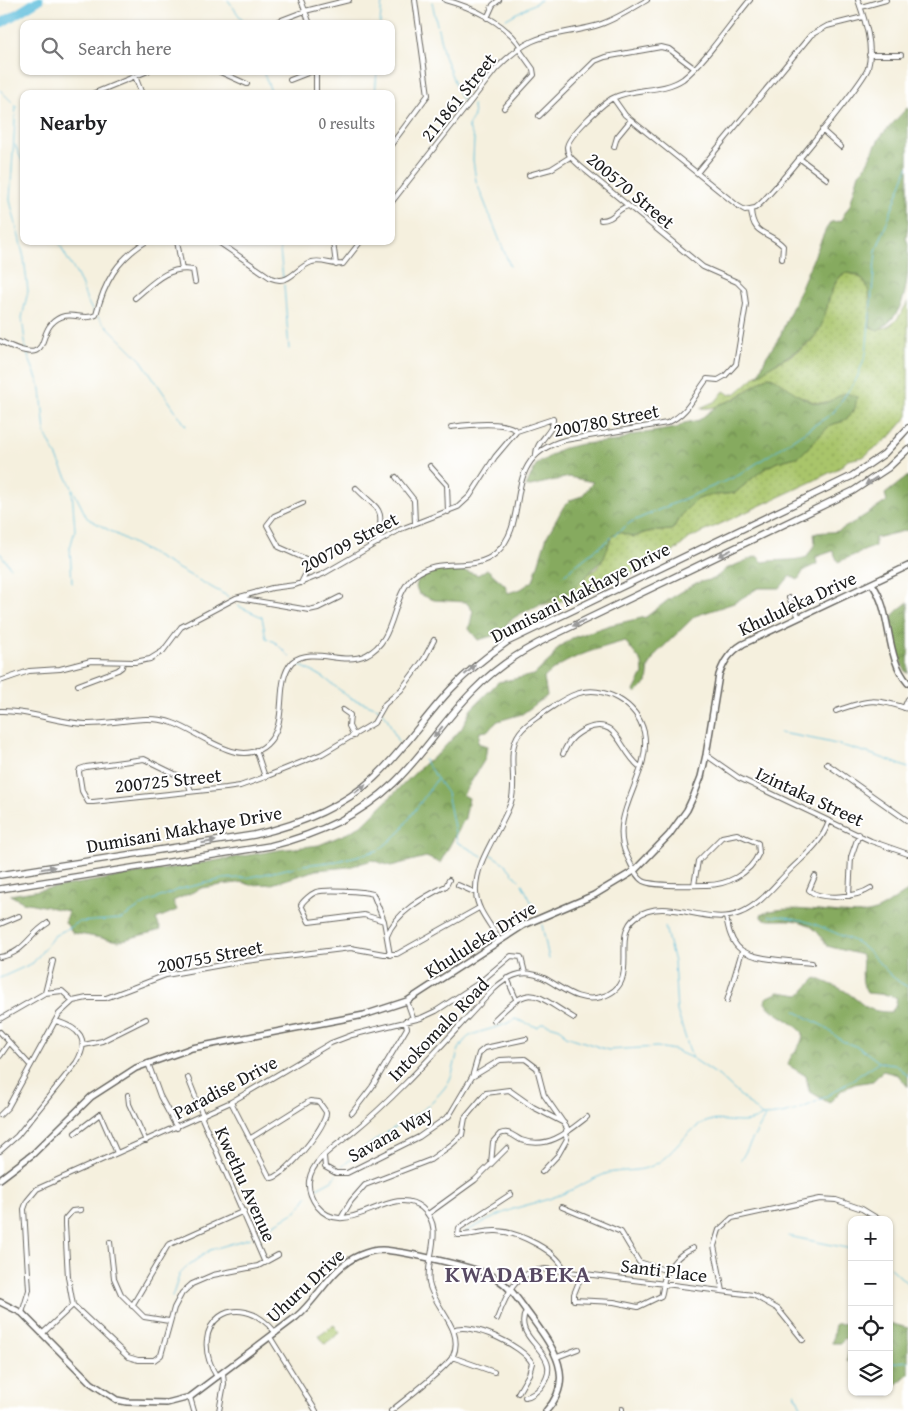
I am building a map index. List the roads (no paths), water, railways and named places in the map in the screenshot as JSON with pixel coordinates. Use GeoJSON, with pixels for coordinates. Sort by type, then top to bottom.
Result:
{"type":"FeatureCollection","features":[{"type":"Feature","properties":{"kind":"main road","name":"Dumisani Makhaye Drive"},"geometry":{"type":"LineString","coordinates":[[0,875],[254,835],[289,826],[323,812],[343,801],[375,777],[396,756],[450,690],[480,661],[497,649],[530,630],[852,476],[884,454],[908,428]]}},
{"type":"Feature","properties":{"kind":"main road","name":"Dumisani Makhaye Drive"},"geometry":{"type":"LineString","coordinates":[[0,889],[270,846],[296,839],[330,826],[364,807],[392,784],[413,763],[472,692],[518,654],[550,636],[853,491],[888,468],[908,449]]}},
{"type":"Feature","properties":{"kind":"street"},"geometry":{"type":"LineString","coordinates":[[301,0],[308,20]]}},
{"type":"Feature","properties":{"kind":"street"},"geometry":{"type":"LineString","coordinates":[[281,20],[305,11],[349,0]]}},
{"type":"Feature","properties":{"kind":"street"},"geometry":{"type":"LineString","coordinates":[[395,140],[428,95],[415,0]]}},
{"type":"Feature","properties":{"kind":"street"},"geometry":{"type":"LineString","coordinates":[[444,0],[461,2],[515,38],[533,69],[534,75],[504,108]]}},
{"type":"Feature","properties":{"kind":"street"},"geometry":{"type":"LineString","coordinates":[[487,18],[499,0]]}},
{"type":"Feature","properties":{"kind":"street","name":"211861 Street"},"geometry":{"type":"LineString","coordinates":[[395,198],[496,69],[520,47],[547,34],[603,24],[647,0]]}},
{"type":"Feature","properties":{"kind":"street","name":"200570 Street"},"geometry":{"type":"LineString","coordinates":[[707,379],[718,380],[725,376],[736,364],[745,312],[745,291],[737,282],[703,267],[570,157],[567,148],[570,139],[602,105],[613,98],[671,84],[684,78],[750,0]]}},
{"type":"Feature","properties":{"kind":"street"},"geometry":{"type":"LineString","coordinates":[[613,98],[631,120],[742,209],[751,210],[760,205],[864,76],[869,65],[869,55],[861,7],[858,0]]}},
{"type":"Feature","properties":{"kind":"street"},"geometry":{"type":"LineString","coordinates":[[861,7],[886,0]]}},
{"type":"Feature","properties":{"kind":"street"},"geometry":{"type":"LineString","coordinates":[[697,173],[811,36],[827,26],[863,17]]}},
{"type":"Feature","properties":{"kind":"street"},"geometry":{"type":"LineString","coordinates":[[539,116],[589,66],[605,57],[661,47],[672,51],[694,68]]}},
{"type":"Feature","properties":{"kind":"street"},"geometry":{"type":"LineString","coordinates":[[869,55],[901,55]]}},
{"type":"Feature","properties":{"kind":"street"},"geometry":{"type":"LineString","coordinates":[[227,75],[247,84]]}},
{"type":"Feature","properties":{"kind":"street"},"geometry":{"type":"LineString","coordinates":[[290,80],[304,75]]}},
{"type":"Feature","properties":{"kind":"street"},"geometry":{"type":"LineString","coordinates":[[315,75],[316,90]]}},
{"type":"Feature","properties":{"kind":"street"},"geometry":{"type":"LineString","coordinates":[[102,90],[135,76],[140,90]]}},
{"type":"Feature","properties":{"kind":"street"},"geometry":{"type":"LineString","coordinates":[[614,147],[618,136],[631,120]]}},
{"type":"Feature","properties":{"kind":"street"},"geometry":{"type":"LineString","coordinates":[[822,130],[841,147]]}},
{"type":"Feature","properties":{"kind":"street"},"geometry":{"type":"LineString","coordinates":[[529,174],[550,169],[570,157]]}},
{"type":"Feature","properties":{"kind":"street"},"geometry":{"type":"LineString","coordinates":[[799,158],[827,179]]}},
{"type":"Feature","properties":{"kind":"street"},"geometry":{"type":"LineString","coordinates":[[601,220],[609,220],[622,207],[628,206]]}},
{"type":"Feature","properties":{"kind":"street"},"geometry":{"type":"LineString","coordinates":[[751,210],[754,225],[762,234],[784,246],[782,259]]}},
{"type":"Feature","properties":{"kind":"street"},"geometry":{"type":"LineString","coordinates":[[0,341],[18,350],[34,352],[38,349],[55,321],[61,317],[92,317],[96,315],[102,291],[115,270],[131,252],[141,245]]}},
{"type":"Feature","properties":{"kind":"street"},"geometry":{"type":"LineString","coordinates":[[178,245],[182,269]]}},
{"type":"Feature","properties":{"kind":"street"},"geometry":{"type":"LineString","coordinates":[[224,245],[258,270],[277,280],[290,278],[312,262],[323,261],[338,265],[346,261],[358,245]]}},
{"type":"Feature","properties":{"kind":"street"},"geometry":{"type":"LineString","coordinates":[[334,245],[338,265]]}},
{"type":"Feature","properties":{"kind":"street"},"geometry":{"type":"LineString","coordinates":[[135,298],[158,278],[182,269],[193,270],[195,282]]}},
{"type":"Feature","properties":{"kind":"street","name":"200780 Street"},"geometry":{"type":"LineString","coordinates":[[256,750],[268,743],[275,733],[285,676],[292,662],[308,655],[347,659],[368,654],[382,642],[405,589],[414,577],[433,565],[474,563],[497,552],[509,532],[525,470],[536,454],[552,444],[566,440],[649,427],[675,419],[689,408],[707,379]]}},
{"type":"Feature","properties":{"kind":"street"},"geometry":{"type":"LineString","coordinates":[[451,427],[500,424],[513,427],[517,431],[550,418],[554,419],[551,428],[536,450],[536,454]]}},
{"type":"Feature","properties":{"kind":"street","name":"200709 Street"},"geometry":{"type":"LineString","coordinates":[[0,681],[29,671],[60,669],[85,662],[143,661],[158,655],[181,628],[236,598],[272,588],[301,584],[342,565],[415,523],[458,507],[470,496],[495,457],[517,431]]}},
{"type":"Feature","properties":{"kind":"street"},"geometry":{"type":"LineString","coordinates":[[430,466],[447,485],[448,512]]}},
{"type":"Feature","properties":{"kind":"street"},"geometry":{"type":"LineString","coordinates":[[396,477],[414,500],[415,523]]}},
{"type":"Feature","properties":{"kind":"street"},"geometry":{"type":"LineString","coordinates":[[356,488],[380,512],[382,520],[378,543]]}},
{"type":"Feature","properties":{"kind":"street"},"geometry":{"type":"LineString","coordinates":[[301,584],[308,568],[308,560],[279,547],[267,525],[274,516],[303,503]]}},
{"type":"Feature","properties":{"kind":"street","name":"Khululeka Drive"},"geometry":{"type":"LineString","coordinates":[[0,1179],[33,1154],[91,1098],[122,1076],[148,1063],[192,1048],[364,1015],[407,1001],[499,940],[543,916],[594,895],[634,871],[660,846],[678,824],[701,777],[719,675],[727,657],[743,644],[908,566]]}},
{"type":"Feature","properties":{"kind":"street"},"geometry":{"type":"LineString","coordinates":[[872,584],[880,597],[897,666],[908,683]]}},
{"type":"Feature","properties":{"kind":"street"},"geometry":{"type":"LineString","coordinates":[[236,598],[309,610],[318,608],[340,597]]}},
{"type":"Feature","properties":{"kind":"street"},"geometry":{"type":"LineString","coordinates":[[789,598],[799,617]]}},
{"type":"Feature","properties":{"kind":"street","name":"200725 Street"},"geometry":{"type":"LineString","coordinates":[[191,791],[187,780],[144,759],[86,767],[80,769],[79,772],[82,791],[88,802],[240,786],[265,777],[310,760],[374,723],[385,704],[401,690],[424,659],[434,640]]}},
{"type":"Feature","properties":{"kind":"street"},"geometry":{"type":"LineString","coordinates":[[78,686],[118,670],[122,667],[123,662]]}},
{"type":"Feature","properties":{"kind":"street"},"geometry":{"type":"LineString","coordinates":[[499,940],[479,908],[476,893],[481,867],[510,802],[514,783],[512,748],[515,739],[524,726],[576,694],[592,692],[609,694],[630,708],[642,726],[645,751],[621,832],[624,851],[634,871],[640,878],[649,882],[694,885],[718,884],[744,873],[760,853],[758,844],[737,834],[722,837],[698,861],[694,885]]}},
{"type":"Feature","properties":{"kind":"street"},"geometry":{"type":"LineString","coordinates":[[836,711],[874,700],[890,702],[906,708],[908,699]]}},
{"type":"Feature","properties":{"kind":"street"},"geometry":{"type":"LineString","coordinates":[[343,710],[350,715],[349,726],[354,736]]}},
{"type":"Feature","properties":{"kind":"street"},"geometry":{"type":"LineString","coordinates":[[0,711],[87,724],[166,720],[226,749],[245,752],[256,750],[265,777]]}},
{"type":"Feature","properties":{"kind":"street"},"geometry":{"type":"LineString","coordinates":[[563,754],[571,738],[576,734],[595,726],[604,726],[612,730],[625,751],[640,767]]}},
{"type":"Feature","properties":{"kind":"street","name":"Izintaka Street"},"geometry":{"type":"LineString","coordinates":[[706,755],[739,778],[829,821],[908,854]]}},
{"type":"Feature","properties":{"kind":"street"},"geometry":{"type":"LineString","coordinates":[[827,764],[908,822]]}},
{"type":"Feature","properties":{"kind":"street"},"geometry":{"type":"LineString","coordinates":[[525,973],[543,977],[577,996],[599,998],[612,991],[623,977],[627,928],[635,918],[658,909],[699,916],[726,917],[749,909],[764,897],[818,842],[829,821]]}},
{"type":"Feature","properties":{"kind":"street"},"geometry":{"type":"LineString","coordinates":[[849,896],[851,857],[858,834]]}},
{"type":"Feature","properties":{"kind":"street"},"geometry":{"type":"LineString","coordinates":[[815,876],[808,888],[814,894],[849,896],[864,893],[871,888]]}},
{"type":"Feature","properties":{"kind":"street"},"geometry":{"type":"LineString","coordinates":[[387,937],[390,928],[412,905],[446,886],[449,880]]}},
{"type":"Feature","properties":{"kind":"street"},"geometry":{"type":"LineString","coordinates":[[458,885],[476,893]]}},
{"type":"Feature","properties":{"kind":"street"},"geometry":{"type":"LineString","coordinates":[[384,921],[364,915],[309,922],[301,905],[316,892],[368,893],[374,896],[384,921],[390,955],[404,951],[479,908]]}},
{"type":"Feature","properties":{"kind":"street"},"geometry":{"type":"LineString","coordinates":[[0,924],[19,916]]}},
{"type":"Feature","properties":{"kind":"street"},"geometry":{"type":"LineString","coordinates":[[726,917],[732,940],[742,951],[779,960],[812,963]]}},
{"type":"Feature","properties":{"kind":"street"},"geometry":{"type":"LineString","coordinates":[[0,957],[16,953],[41,927],[48,923]]}},
{"type":"Feature","properties":{"kind":"street","name":"200755 Street"},"geometry":{"type":"LineString","coordinates":[[73,1001],[87,998],[106,998],[166,975],[238,962],[351,948],[390,955]]}},
{"type":"Feature","properties":{"kind":"street"},"geometry":{"type":"LineString","coordinates":[[727,1002],[742,951]]}},
{"type":"Feature","properties":{"kind":"street","name":"Paradise Drive"},"geometry":{"type":"LineString","coordinates":[[22,1313],[29,1290],[24,1219],[27,1201],[38,1189],[231,1102],[331,1043],[420,1018],[445,1006],[479,983],[511,956],[521,957],[525,973]]}},
{"type":"Feature","properties":{"kind":"street"},"geometry":{"type":"LineString","coordinates":[[45,993],[53,961]]}},
{"type":"Feature","properties":{"kind":"street","name":"Intokomalo Road"},"geometry":{"type":"LineString","coordinates":[[341,1218],[325,1213],[312,1198],[309,1185],[314,1166],[372,1116],[507,978],[525,973]]}},
{"type":"Feature","properties":{"kind":"street"},"geometry":{"type":"LineString","coordinates":[[507,978],[516,999]]}},
{"type":"Feature","properties":{"kind":"street"},"geometry":{"type":"LineString","coordinates":[[0,1019],[45,993],[62,991],[73,1001],[56,1021],[29,1064],[8,1107],[0,1114]]}},
{"type":"Feature","properties":{"kind":"street"},"geometry":{"type":"LineString","coordinates":[[494,1020],[516,999],[533,995],[574,1018]]}},
{"type":"Feature","properties":{"kind":"street"},"geometry":{"type":"LineString","coordinates":[[352,1113],[372,1087],[407,1028],[405,1021],[413,1018],[407,1001]]}},
{"type":"Feature","properties":{"kind":"street"},"geometry":{"type":"LineString","coordinates":[[84,1046],[102,1041],[146,1019]]}},
{"type":"Feature","properties":{"kind":"street"},"geometry":{"type":"LineString","coordinates":[[0,1151],[17,1136],[79,1058],[84,1046],[76,1030],[56,1021]]}},
{"type":"Feature","properties":{"kind":"street"},"geometry":{"type":"LineString","coordinates":[[0,1032],[29,1064]]}},
{"type":"Feature","properties":{"kind":"street","name":"Savana Way"},"geometry":{"type":"LineString","coordinates":[[324,1156],[324,1166],[327,1169],[347,1173],[419,1137],[449,1116],[472,1077],[479,1053],[485,1048],[526,1039]]}},
{"type":"Feature","properties":{"kind":"street"},"geometry":{"type":"LineString","coordinates":[[0,1056],[10,1043]]}},
{"type":"Feature","properties":{"kind":"street"},"geometry":{"type":"LineString","coordinates":[[472,1077],[500,1060],[525,1059],[537,1068],[544,1095],[567,1128],[565,1134],[567,1139],[564,1146],[542,1172]]}},
{"type":"Feature","properties":{"kind":"street"},"geometry":{"type":"LineString","coordinates":[[148,1063],[164,1104],[176,1128]]}},
{"type":"Feature","properties":{"kind":"street","name":"Kwethu Avenue"},"geometry":{"type":"LineString","coordinates":[[188,1078],[202,1116],[265,1263]]}},
{"type":"Feature","properties":{"kind":"street"},"geometry":{"type":"LineString","coordinates":[[341,1218],[351,1201],[365,1185],[430,1160],[451,1145],[462,1135],[465,1118],[486,1093],[509,1090],[528,1104],[564,1123]]}},
{"type":"Feature","properties":{"kind":"street"},"geometry":{"type":"LineString","coordinates":[[128,1095],[129,1104],[146,1141]]}},
{"type":"Feature","properties":{"kind":"street"},"geometry":{"type":"LineString","coordinates":[[231,1102],[269,1176],[272,1178],[278,1175],[304,1150],[325,1120],[326,1112],[319,1102],[310,1101],[251,1138]]}},
{"type":"Feature","properties":{"kind":"street"},"geometry":{"type":"LineString","coordinates":[[75,1133],[100,1114],[117,1153]]}},
{"type":"Feature","properties":{"kind":"street"},"geometry":{"type":"LineString","coordinates":[[491,1164],[493,1142],[497,1135],[503,1132],[532,1142],[553,1140],[565,1134],[587,1116]]}},
{"type":"Feature","properties":{"kind":"street"},"geometry":{"type":"LineString","coordinates":[[428,1214],[475,1180],[507,1148]]}},
{"type":"Feature","properties":{"kind":"street"},"geometry":{"type":"LineString","coordinates":[[511,1194],[459,1228],[457,1233],[466,1235],[496,1231],[516,1234],[558,1258],[565,1272]]}},
{"type":"Feature","properties":{"kind":"street"},"geometry":{"type":"LineString","coordinates":[[723,1291],[714,1246],[717,1233],[732,1218],[820,1199],[836,1200],[862,1209],[873,1216]]}},
{"type":"Feature","properties":{"kind":"street"},"geometry":{"type":"LineString","coordinates":[[341,1218],[358,1216],[400,1201],[418,1205],[428,1214],[433,1222],[434,1236],[429,1278],[431,1290],[453,1330],[455,1343],[452,1357],[445,1366],[398,1409],[391,1411]]}},
{"type":"Feature","properties":{"kind":"street"},"geometry":{"type":"LineString","coordinates":[[562,1207],[614,1228],[625,1236],[640,1262],[668,1271]]}},
{"type":"Feature","properties":{"kind":"street"},"geometry":{"type":"LineString","coordinates":[[81,1210],[72,1211],[65,1219],[68,1277],[73,1305],[128,1357],[138,1360],[154,1360],[161,1355],[168,1320],[177,1302],[192,1284],[213,1275],[258,1266],[278,1255]]}},
{"type":"Feature","properties":{"kind":"street"},"geometry":{"type":"LineString","coordinates":[[132,1306],[168,1245],[244,1211]]}},
{"type":"Feature","properties":{"kind":"street"},"geometry":{"type":"LineString","coordinates":[[110,1242],[114,1278],[122,1294],[144,1317],[168,1320]]}},
{"type":"Feature","properties":{"kind":"street"},"geometry":{"type":"LineString","coordinates":[[582,1274],[573,1297],[574,1300],[614,1302],[638,1307],[662,1296],[663,1284],[668,1271],[682,1254],[693,1248]]}},
{"type":"Feature","properties":{"kind":"street","name":"Uhuru Drive"},"geometry":{"type":"LineString","coordinates":[[0,1302],[22,1313],[91,1383],[117,1400],[168,1403],[190,1398],[276,1333],[311,1304],[339,1268],[360,1255],[384,1250],[486,1273],[511,1290],[557,1357],[560,1370],[560,1386],[554,1400],[546,1411]]}},
{"type":"Feature","properties":{"kind":"street","name":"Santi Place"},"geometry":{"type":"LineString","coordinates":[[497,1318],[513,1284],[530,1272],[544,1269],[753,1295],[768,1303],[786,1318],[803,1340]]}},
{"type":"Feature","properties":{"kind":"street"},"geometry":{"type":"LineString","coordinates":[[43,1333],[73,1305]]}},
{"type":"Feature","properties":{"kind":"street"},"geometry":{"type":"LineString","coordinates":[[525,1397],[529,1397],[540,1388],[547,1378],[548,1368],[544,1355],[523,1329],[522,1323],[526,1311]]}},
{"type":"Feature","properties":{"kind":"street"},"geometry":{"type":"LineString","coordinates":[[218,1377],[209,1364],[206,1350],[211,1326],[221,1315],[229,1312],[259,1315],[276,1333]]}},
{"type":"Feature","properties":{"kind":"street"},"geometry":{"type":"LineString","coordinates":[[453,1330],[463,1328],[486,1333],[513,1346],[528,1358],[532,1363],[529,1374],[518,1393]]}},
{"type":"Feature","properties":{"kind":"street"},"geometry":{"type":"LineString","coordinates":[[270,1337],[316,1411]]}},
{"type":"Feature","properties":{"kind":"street"},"geometry":{"type":"LineString","coordinates":[[557,1357],[578,1349]]}},
{"type":"Feature","properties":{"kind":"street"},"geometry":{"type":"LineString","coordinates":[[452,1357],[494,1372]]}},
{"type":"Feature","properties":{"kind":"street"},"geometry":{"type":"LineString","coordinates":[[219,1411],[224,1384],[223,1373]]}},
{"type":"Feature","properties":{"kind":"street"},"geometry":{"type":"LineString","coordinates":[[190,1398],[194,1411]]}},
{"type":"Feature","properties":{"kind":"waterway"},"geometry":{"type":"LineString","coordinates":[[0,24],[39,0]]}},
{"type":"Feature","properties":{"kind":"waterway"},"geometry":{"type":"LineString","coordinates":[[228,0],[242,20]]}},
{"type":"Feature","properties":{"kind":"waterway"},"geometry":{"type":"LineString","coordinates":[[506,19],[541,0]]}},
{"type":"Feature","properties":{"kind":"waterway"},"geometry":{"type":"LineString","coordinates":[[380,20],[382,1]]}},
{"type":"Feature","properties":{"kind":"waterway"},"geometry":{"type":"LineString","coordinates":[[432,2],[444,56],[460,97],[465,101]]}},
{"type":"Feature","properties":{"kind":"waterway"},"geometry":{"type":"LineString","coordinates":[[265,75],[270,90]]}},
{"type":"Feature","properties":{"kind":"waterway"},"geometry":{"type":"LineString","coordinates":[[375,90],[377,75]]}},
{"type":"Feature","properties":{"kind":"waterway"},"geometry":{"type":"LineString","coordinates":[[0,90],[16,106],[10,200],[20,241]]}},
{"type":"Feature","properties":{"kind":"waterway"},"geometry":{"type":"LineString","coordinates":[[473,105],[474,116],[468,126],[474,139],[473,160],[476,181],[510,266]]}},
{"type":"Feature","properties":{"kind":"waterway"},"geometry":{"type":"LineString","coordinates":[[15,145],[20,156]]}},
{"type":"Feature","properties":{"kind":"waterway"},"geometry":{"type":"LineString","coordinates":[[562,576],[631,522],[739,475],[833,413],[857,378],[866,354],[876,251],[908,167]]}},
{"type":"Feature","properties":{"kind":"waterway"},"geometry":{"type":"LineString","coordinates":[[21,245],[28,291],[22,318],[26,349]]}},
{"type":"Feature","properties":{"kind":"waterway"},"geometry":{"type":"LineString","coordinates":[[61,245],[95,314]]}},
{"type":"Feature","properties":{"kind":"waterway"},"geometry":{"type":"LineString","coordinates":[[279,245],[283,278]]}},
{"type":"Feature","properties":{"kind":"waterway"},"geometry":{"type":"LineString","coordinates":[[284,285],[289,349]]}},
{"type":"Feature","properties":{"kind":"waterway"},"geometry":{"type":"LineString","coordinates":[[97,316],[141,360],[186,426]]}},
{"type":"Feature","properties":{"kind":"waterway"},"geometry":{"type":"LineString","coordinates":[[27,353],[41,389],[45,433],[87,518],[229,597]]}},
{"type":"Feature","properties":{"kind":"waterway"},"geometry":{"type":"LineString","coordinates":[[72,490],[75,530],[70,548],[72,583]]}},
{"type":"Feature","properties":{"kind":"waterway"},"geometry":{"type":"LineString","coordinates":[[0,553],[10,567]]}},
{"type":"Feature","properties":{"kind":"waterway"},"geometry":{"type":"LineString","coordinates":[[238,606],[262,617],[266,638],[275,642],[290,657]]}},
{"type":"Feature","properties":{"kind":"waterway"},"geometry":{"type":"LineString","coordinates":[[297,664],[323,677],[350,698],[378,708],[387,718],[398,742]]}},
{"type":"Feature","properties":{"kind":"waterway"},"geometry":{"type":"LineString","coordinates":[[780,733],[845,746],[908,768]]}},
{"type":"Feature","properties":{"kind":"waterway"},"geometry":{"type":"LineString","coordinates":[[424,760],[447,793],[457,842],[482,856]]}},
{"type":"Feature","properties":{"kind":"waterway"},"geometry":{"type":"LineString","coordinates":[[0,978],[33,963],[54,936],[79,922],[121,919],[148,902],[180,889],[224,879],[251,877],[304,865],[338,861],[379,850],[399,833],[437,779]]}},
{"type":"Feature","properties":{"kind":"waterway"},"geometry":{"type":"LineString","coordinates":[[490,854],[504,863],[519,880]]}},
{"type":"Feature","properties":{"kind":"waterway"},"geometry":{"type":"LineString","coordinates":[[522,884],[536,911]]}},
{"type":"Feature","properties":{"kind":"waterway"},"geometry":{"type":"LineString","coordinates":[[769,916],[804,921],[856,942],[887,972],[908,987]]}},
{"type":"Feature","properties":{"kind":"waterway"},"geometry":{"type":"LineString","coordinates":[[542,925],[549,959]]}},
{"type":"Feature","properties":{"kind":"waterway"},"geometry":{"type":"LineString","coordinates":[[665,927],[674,962],[677,1011],[692,1058]]}},
{"type":"Feature","properties":{"kind":"waterway"},"geometry":{"type":"LineString","coordinates":[[795,1011],[823,1026],[842,1041],[860,1048],[879,1062]]}},
{"type":"Feature","properties":{"kind":"waterway"},"geometry":{"type":"LineString","coordinates":[[339,1170],[370,1144],[405,1120],[421,1112],[436,1098],[450,1079],[458,1051],[466,1039],[515,1019],[537,1027],[543,1023],[560,1028],[566,1036],[608,1050],[657,1047],[674,1050],[692,1058],[719,1076],[762,1116],[778,1115],[809,1105],[824,1098],[879,1062],[895,1064],[908,1076]]}},
{"type":"Feature","properties":{"kind":"waterway"},"geometry":{"type":"LineString","coordinates":[[465,1232],[513,1209],[560,1195],[605,1174],[642,1169],[654,1165],[668,1155],[692,1131],[706,1122],[719,1120],[748,1122],[762,1116]]}},
{"type":"Feature","properties":{"kind":"waterway"},"geometry":{"type":"LineString","coordinates":[[741,1160],[765,1117]]}},
{"type":"Feature","properties":{"kind":"waterway"},"geometry":{"type":"LineString","coordinates":[[317,1188],[332,1180],[336,1175]]}},
{"type":"Feature","properties":{"kind":"waterway"},"geometry":{"type":"LineString","coordinates":[[257,1234],[297,1211],[307,1197]]}},
{"type":"Feature","properties":{"kind":"waterway"},"geometry":{"type":"LineString","coordinates":[[788,1236],[848,1248]]}},
{"type":"Feature","properties":{"kind":"waterway"},"geometry":{"type":"LineString","coordinates":[[172,1297],[180,1273],[186,1267],[210,1250],[250,1238]]}},
{"type":"Feature","properties":{"kind":"waterway"},"geometry":{"type":"LineString","coordinates":[[893,1270],[908,1284]]}},
{"type":"Feature","properties":{"kind":"waterway"},"geometry":{"type":"LineString","coordinates":[[893,1363],[908,1361]]}},
{"type":"Feature","properties":{"kind":"waterway"},"geometry":{"type":"LineString","coordinates":[[795,1393],[803,1411]]}},
{"type":"Feature","properties":{"kind":"district","name":"KWADABEKA"},"geometry":{"type":"Point","coordinates":[518,1273]}}]}
